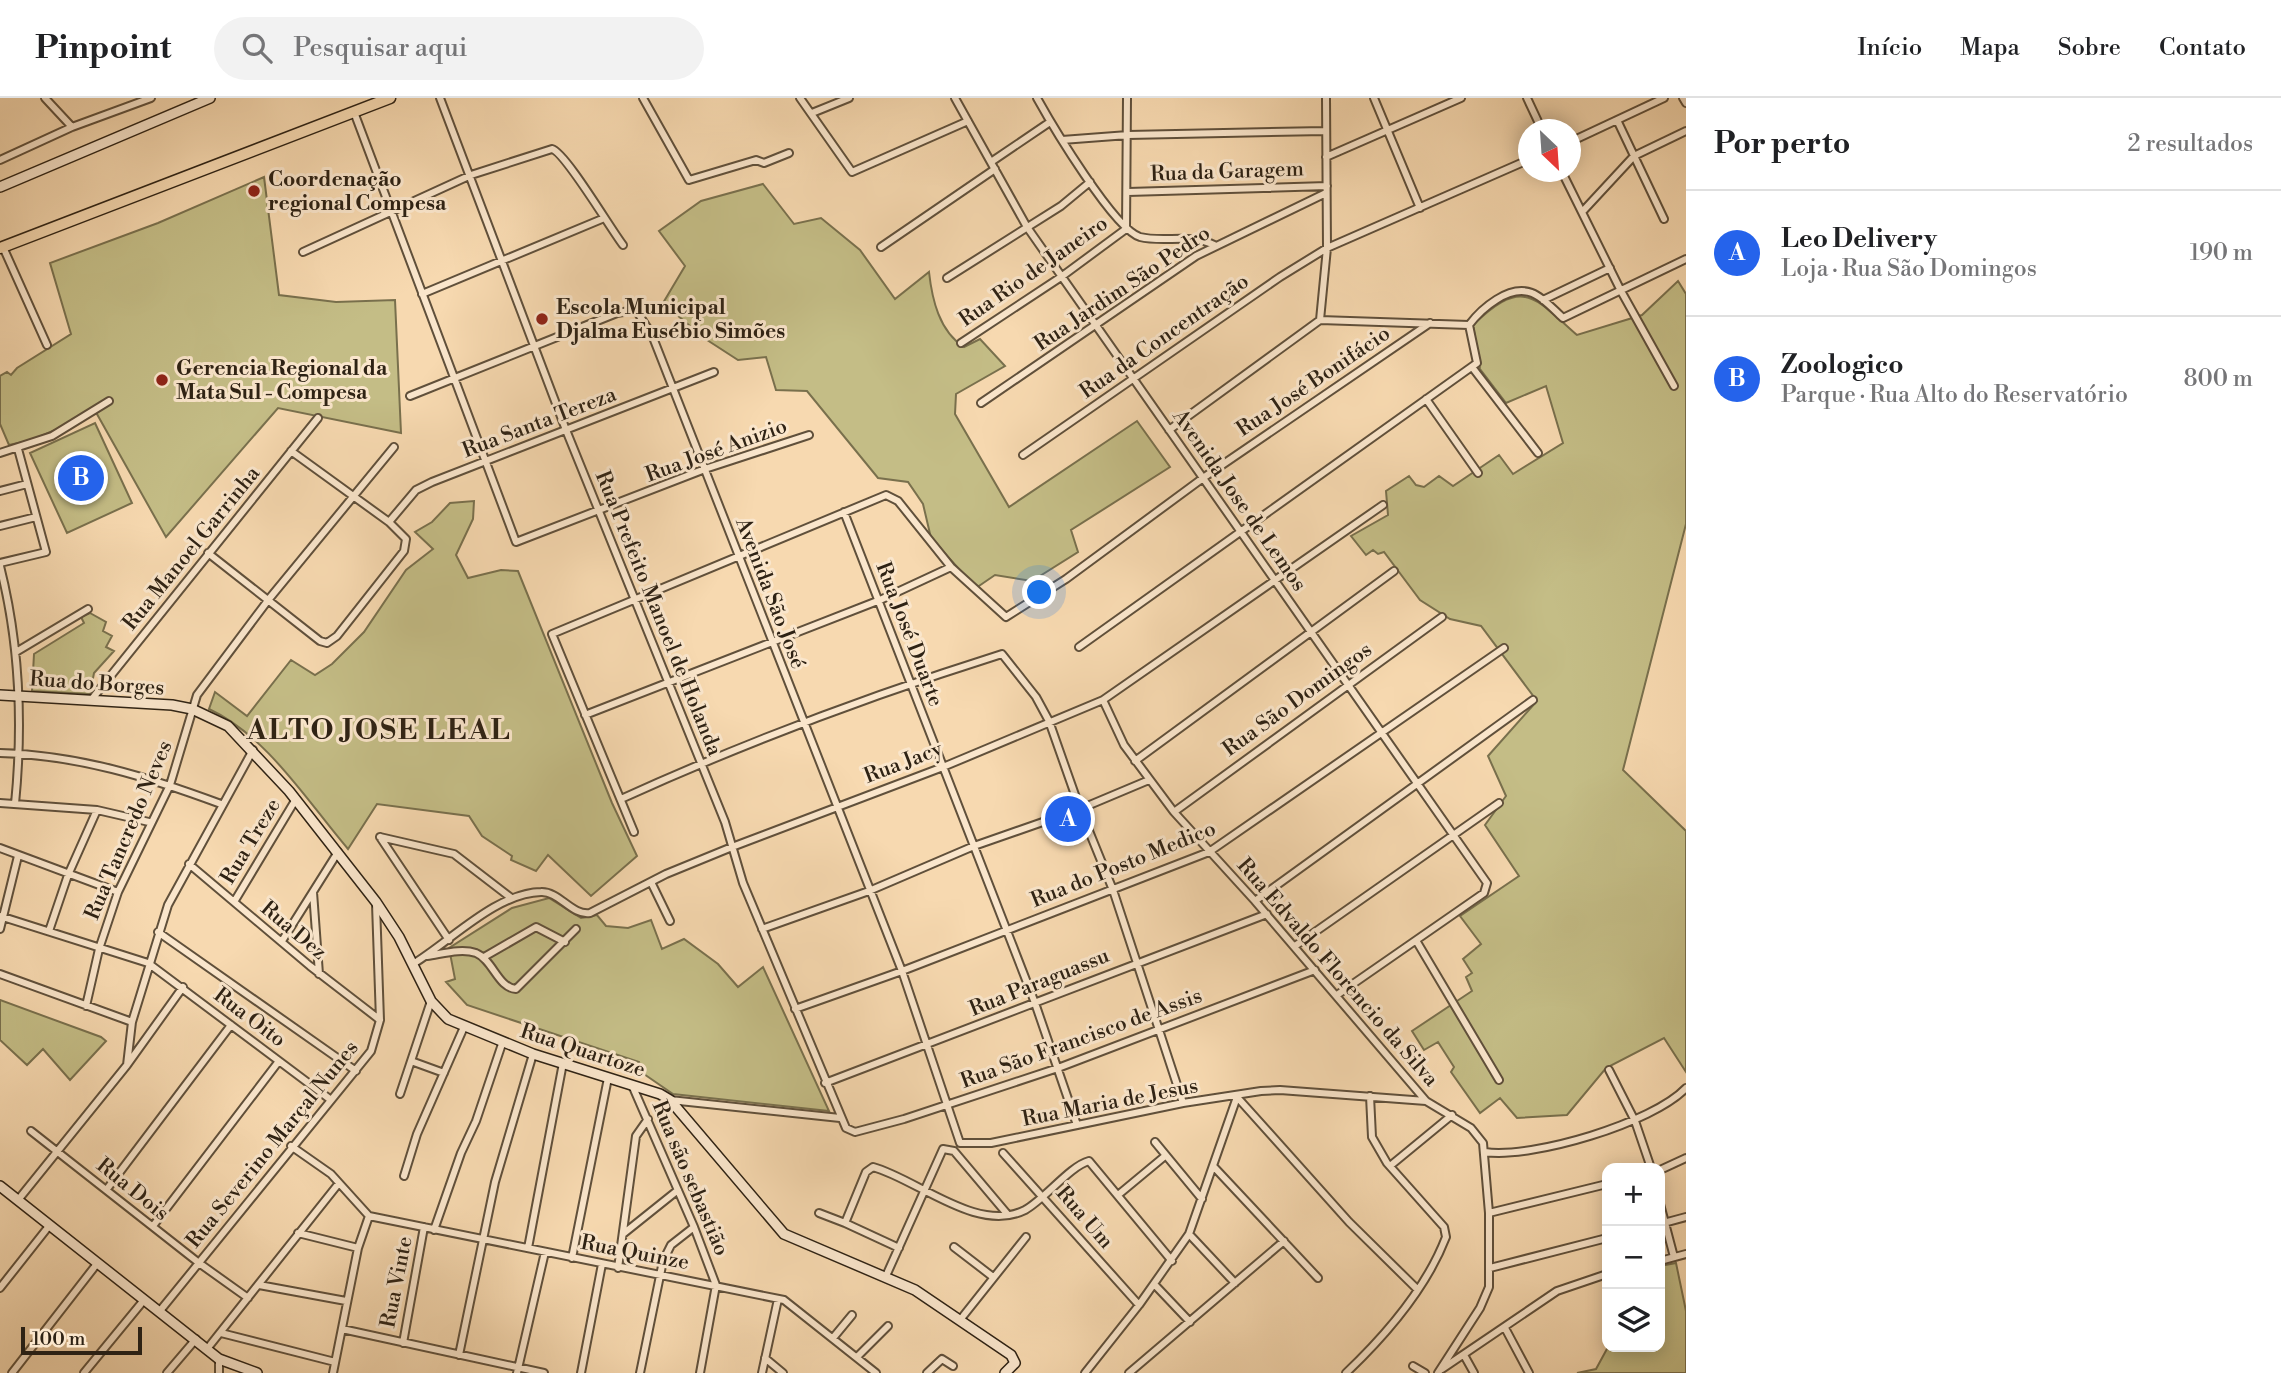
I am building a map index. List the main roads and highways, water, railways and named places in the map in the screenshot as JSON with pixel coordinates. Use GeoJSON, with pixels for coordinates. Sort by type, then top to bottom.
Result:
{"type":"FeatureCollection","features":[{"type":"Feature","properties":{"kind":"main road"},"geometry":{"type":"LineString","coordinates":[[1,247],[390,98]]}},
{"type":"Feature","properties":{"kind":"place","name":"Coordenação regional Compesa"},"geometry":{"type":"Point","coordinates":[254,191]}},
{"type":"Feature","properties":{"kind":"place","name":"Escola Municipal Djalma Eusébio Simões"},"geometry":{"type":"Point","coordinates":[542,319]}},
{"type":"Feature","properties":{"kind":"place","name":"Gerencia Regional da Mata Sul - Compesa"},"geometry":{"type":"Point","coordinates":[162,380]}},
{"type":"Feature","properties":{"kind":"place","name":"Zoologico"},"geometry":{"type":"Point","coordinates":[81,478]}},
{"type":"Feature","properties":{"kind":"place","name":"Leo Delivery"},"geometry":{"type":"Point","coordinates":[1068,819]}},
{"type":"Feature","properties":{"kind":"district","name":"ALTO JOSE LEAL"},"geometry":{"type":"Point","coordinates":[379,729]}}]}
